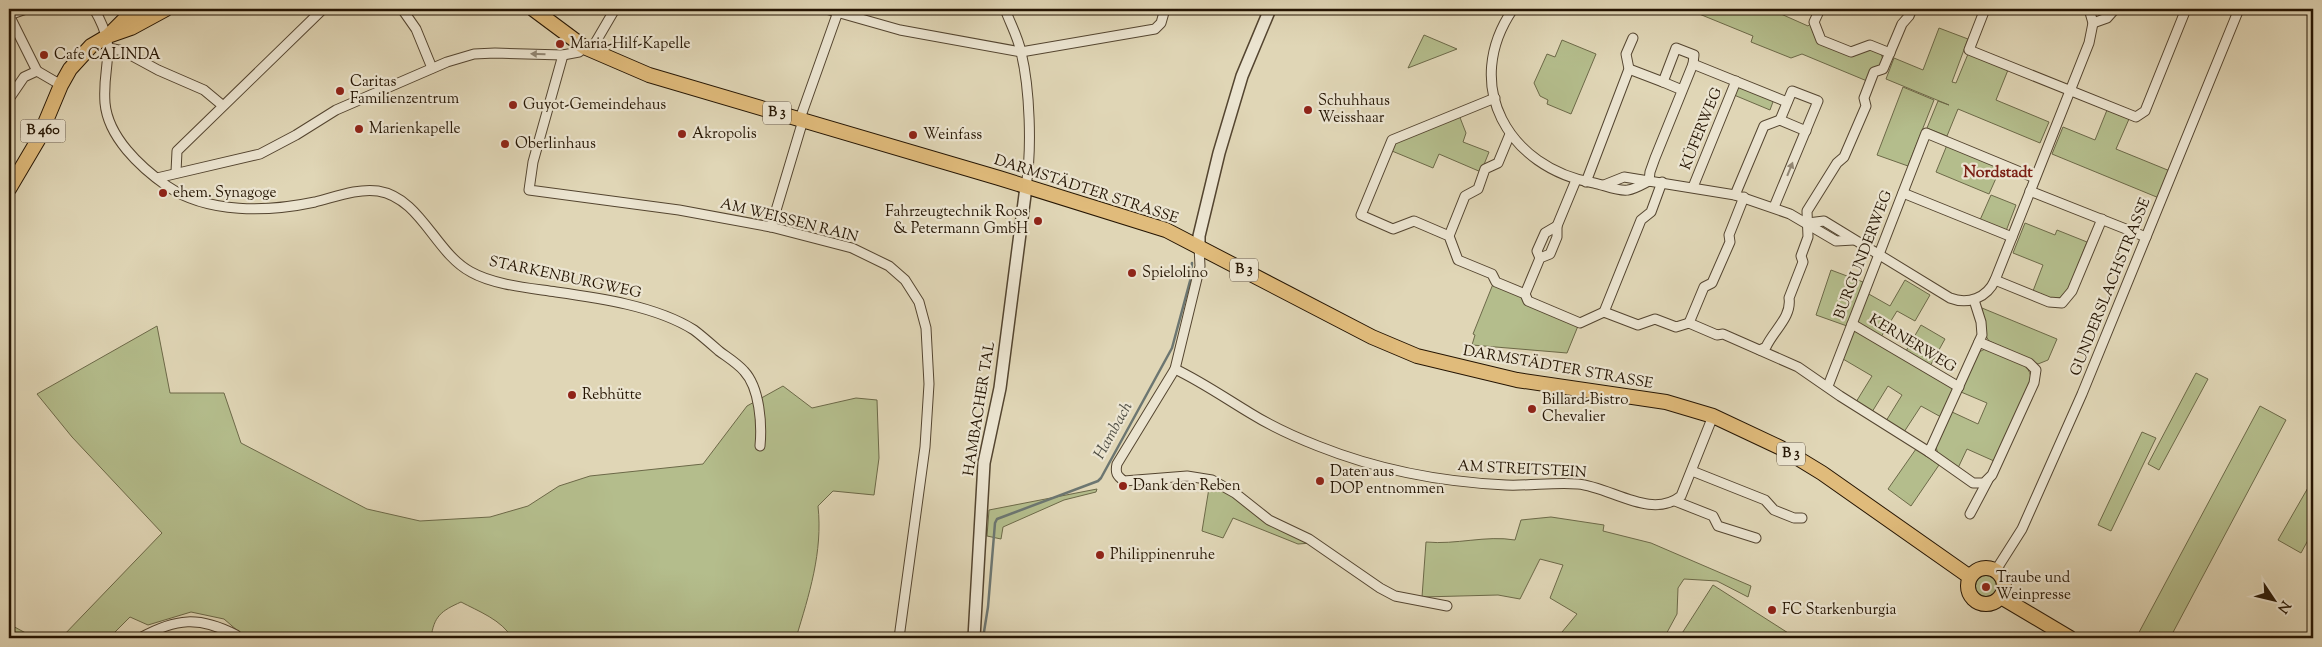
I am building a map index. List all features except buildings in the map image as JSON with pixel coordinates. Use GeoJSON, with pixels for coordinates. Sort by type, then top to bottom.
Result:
{"type":"FeatureCollection","features":[{"type":"Feature","properties":{"kind":"main road","name":"B 460"},"geometry":{"type":"LineString","coordinates":[[108,42],[126,18],[143,9]]}},
{"type":"Feature","properties":{"kind":"main road","name":"B 460"},"geometry":{"type":"LineString","coordinates":[[9,187],[38,140],[61,84],[87,49],[108,42],[166,9]]}},
{"type":"Feature","properties":{"kind":"main road","name":"DARMSTÄDTER STRASSE"},"geometry":{"type":"LineString","coordinates":[[533,9],[588,48],[650,75],[1140,220],[1199,246],[1372,337],[1417,356],[1464,369],[1517,380],[1666,402],[1713,416],[1781,448],[1822,473],[1970,577]]}},
{"type":"Feature","properties":{"kind":"main road"},"geometry":{"type":"LineString","coordinates":[[1982,568],[1996,570],[2004,583],[2001,597],[1988,604],[1974,600],[1969,592],[1970,577],[1982,568]]}},
{"type":"Feature","properties":{"kind":"main road"},"geometry":{"type":"LineString","coordinates":[[2001,597],[2070,638]]}},
{"type":"Feature","properties":{"kind":"street"},"geometry":{"type":"LineString","coordinates":[[26,9],[10,13],[37,71],[61,84]]}},
{"type":"Feature","properties":{"kind":"street"},"geometry":{"type":"LineString","coordinates":[[94,9],[108,42],[158,70],[204,90],[222,106]]}},
{"type":"Feature","properties":{"kind":"street"},"geometry":{"type":"LineString","coordinates":[[176,172],[177,151],[323,9]]}},
{"type":"Feature","properties":{"kind":"street"},"geometry":{"type":"LineString","coordinates":[[402,9],[416,29],[432,68]]}},
{"type":"Feature","properties":{"kind":"street"},"geometry":{"type":"LineString","coordinates":[[157,178],[176,172],[260,154],[296,135],[336,110],[432,68],[474,54],[563,55],[580,52],[588,48],[615,9]]}},
{"type":"Feature","properties":{"kind":"street"},"geometry":{"type":"LineString","coordinates":[[826,9],[940,39],[1021,52],[1155,30],[1161,23],[1165,9]]}},
{"type":"Feature","properties":{"kind":"street"},"geometry":{"type":"LineString","coordinates":[[1005,9],[1021,52],[1030,144],[1030,166],[1026,186]]}},
{"type":"Feature","properties":{"kind":"street"},"geometry":{"type":"LineString","coordinates":[[1270,9],[1246,63],[1219,153],[1199,236],[1200,266],[1175,369],[1117,464],[1118,477],[1124,481],[1187,476],[1212,480],[1235,493],[1269,520],[1317,544],[1380,588],[1395,596],[1446,606]]}},
{"type":"Feature","properties":{"kind":"street"},"geometry":{"type":"LineString","coordinates":[[1513,9],[1502,24],[1490,75],[1495,98],[1510,134],[1520,146],[1541,164],[1581,181],[1627,191],[1649,181]]}},
{"type":"Feature","properties":{"kind":"street"},"geometry":{"type":"LineString","coordinates":[[1820,9],[1814,22],[1821,40],[1851,52],[1870,45],[1890,53]]}},
{"type":"Feature","properties":{"kind":"street"},"geometry":{"type":"LineString","coordinates":[[1760,350],[1766,347],[1772,334],[1779,330],[1790,304],[1788,298],[1803,262],[1801,256],[1808,237],[1807,211],[1837,162],[1844,157],[1866,106],[1864,98],[1874,72],[1883,69],[1902,24],[1912,9]]}},
{"type":"Feature","properties":{"kind":"street"},"geometry":{"type":"LineString","coordinates":[[1985,9],[1969,50],[2136,117],[2145,111],[2186,9]]}},
{"type":"Feature","properties":{"kind":"street"},"geometry":{"type":"LineString","coordinates":[[1604,185],[1624,176],[1744,197],[1774,207],[1836,241],[1854,240],[1950,298],[1965,302],[1974,300],[1984,295],[1995,280],[2089,43],[2093,23],[2089,9]]}},
{"type":"Feature","properties":{"kind":"street"},"geometry":{"type":"LineString","coordinates":[[2093,23],[2107,18],[2115,9]]}},
{"type":"Feature","properties":{"kind":"street","name":"GUNDERSLACHSTRASSE"},"geometry":{"type":"LineString","coordinates":[[1996,570],[2026,520],[2082,394],[2239,9]]}},
{"type":"Feature","properties":{"kind":"street"},"geometry":{"type":"LineString","coordinates":[[771,227],[801,120],[838,11]]}},
{"type":"Feature","properties":{"kind":"street"},"geometry":{"type":"LineString","coordinates":[[1633,38],[1626,54],[1629,69],[1581,181],[1557,226],[1557,237],[1550,254],[1540,258],[1526,294],[1528,301],[1580,323],[1604,312],[1641,220],[1651,212],[1662,182]]}},
{"type":"Feature","properties":{"kind":"street","name":"STARKENBURGWEG"},"geometry":{"type":"LineString","coordinates":[[108,42],[105,102],[109,121],[124,146],[157,178],[192,200],[253,209],[308,203],[366,190],[395,196],[406,204],[444,248],[470,272],[509,284],[602,299],[646,309],[692,329],[746,372],[754,390],[759,412],[760,446]]}},
{"type":"Feature","properties":{"kind":"street"},"geometry":{"type":"LineString","coordinates":[[1649,181],[1650,172],[1693,64],[1694,54],[1676,48],[1663,82]]}},
{"type":"Feature","properties":{"kind":"street","name":"AM WEISSEN RAIN"},"geometry":{"type":"LineString","coordinates":[[563,55],[533,162],[529,190],[679,210],[771,227],[852,248],[879,261],[905,280],[922,309],[928,342],[927,418],[899,638]]}},
{"type":"Feature","properties":{"kind":"street"},"geometry":{"type":"LineString","coordinates":[[1693,64],[1787,102]]}},
{"type":"Feature","properties":{"kind":"street"},"geometry":{"type":"LineString","coordinates":[[1629,69],[1682,90]]}},
{"type":"Feature","properties":{"kind":"street"},"geometry":{"type":"LineString","coordinates":[[9,99],[12,87],[24,77],[37,71]]}},
{"type":"Feature","properties":{"kind":"street","name":"KÜFERWEG"},"geometry":{"type":"LineString","coordinates":[[1693,187],[1736,81]]}},
{"type":"Feature","properties":{"kind":"street"},"geometry":{"type":"LineString","coordinates":[[1774,207],[1818,101],[1792,90],[1780,120]]}},
{"type":"Feature","properties":{"kind":"street"},"geometry":{"type":"LineString","coordinates":[[1495,98],[1392,140],[1361,215],[1393,229],[1414,220],[1448,236],[1458,260],[1492,274],[1496,282],[1526,294]]}},
{"type":"Feature","properties":{"kind":"street"},"geometry":{"type":"LineString","coordinates":[[1735,195],[1764,126],[1780,120],[1806,131]]}},
{"type":"Feature","properties":{"kind":"street","name":"BURGUNDERWEG"},"geometry":{"type":"LineString","coordinates":[[1828,386],[1926,133],[2035,178]]}},
{"type":"Feature","properties":{"kind":"street"},"geometry":{"type":"LineString","coordinates":[[1448,236],[1465,196],[1478,189],[1486,169],[1498,163],[1510,134]]}},
{"type":"Feature","properties":{"kind":"street","name":"HAMBACHER TAL"},"geometry":{"type":"LineString","coordinates":[[974,638],[984,463],[1000,388],[1026,186]]}},
{"type":"Feature","properties":{"kind":"street"},"geometry":{"type":"LineString","coordinates":[[2030,191],[2146,237]]}},
{"type":"Feature","properties":{"kind":"street"},"geometry":{"type":"LineString","coordinates":[[1903,193],[2012,237]]}},
{"type":"Feature","properties":{"kind":"street"},"geometry":{"type":"LineString","coordinates":[[1604,312],[1638,325],[1655,319],[1676,328],[1688,323],[1704,287],[1712,283],[1730,242],[1729,234],[1744,197]]}},
{"type":"Feature","properties":{"kind":"street"},"geometry":{"type":"LineString","coordinates":[[1995,280],[2049,302],[2062,303],[2072,291],[2102,219]]}},
{"type":"Feature","properties":{"kind":"street"},"geometry":{"type":"LineString","coordinates":[[1929,452],[1979,342],[1982,328],[1974,300]]}},
{"type":"Feature","properties":{"kind":"street"},"geometry":{"type":"LineString","coordinates":[[1688,323],[1717,335],[1722,334],[1798,367],[1929,452],[1972,483],[1978,484],[1988,480]]}},
{"type":"Feature","properties":{"kind":"street","name":"KERNERWEG"},"geometry":{"type":"LineString","coordinates":[[1852,324],[1959,387]]}},
{"type":"Feature","properties":{"kind":"street"},"geometry":{"type":"LineString","coordinates":[[1970,514],[1988,480],[2036,374],[2036,370],[2029,363],[1979,342]]}},
{"type":"Feature","properties":{"kind":"street","name":"AM STREITSTEIN"},"geometry":{"type":"LineString","coordinates":[[1175,369],[1198,380],[1252,415],[1316,446],[1352,459],[1402,473],[1457,481],[1507,485],[1578,484],[1604,489],[1658,506],[1675,501]]}},
{"type":"Feature","properties":{"kind":"street"},"geometry":{"type":"LineString","coordinates":[[1675,501],[1682,496],[1713,416]]}},
{"type":"Feature","properties":{"kind":"street"},"geometry":{"type":"LineString","coordinates":[[1692,471],[1765,500],[1774,510],[1794,518],[1802,518]]}},
{"type":"Feature","properties":{"kind":"street"},"geometry":{"type":"LineString","coordinates":[[1675,501],[1713,516],[1718,526],[1756,538]]}},
{"type":"Feature","properties":{"kind":"street"},"geometry":{"type":"LineString","coordinates":[[140,638],[154,630],[182,621],[215,624],[236,634],[237,638]]}},
{"type":"Feature","properties":{"kind":"green space"},"geometry":{"type":"Polygon","coordinates":[[[1687,9],[1775,9],[1781,14],[1808,26],[1810,24],[1817,42],[1851,56],[1869,49],[1881,54],[1883,59],[1881,65],[1867,81],[1802,54],[1791,58],[1751,42],[1753,36],[1687,9]]]}},
{"type":"Feature","properties":{"kind":"green space"},"geometry":{"type":"Polygon","coordinates":[[[1939,28],[1968,39],[1952,82],[1956,83],[1968,54],[2008,70],[1996,100],[2049,122],[2040,143],[1958,109],[1947,136],[1927,128],[1938,101],[1949,105],[1886,79],[1894,58],[1923,70],[1939,28]]]}},
{"type":"Feature","properties":{"kind":"green space"},"geometry":{"type":"Polygon","coordinates":[[[1424,35],[1457,49],[1408,68],[1424,35]]]}},
{"type":"Feature","properties":{"kind":"green space"},"geometry":{"type":"Polygon","coordinates":[[[1562,40],[1596,54],[1571,114],[1547,104],[1548,100],[1540,96],[1534,83],[1547,54],[1555,57],[1562,40]]]}},
{"type":"Feature","properties":{"kind":"green space"},"geometry":{"type":"Polygon","coordinates":[[[1743,86],[1774,99],[1770,110],[1734,95],[1735,89],[1743,86]]]}},
{"type":"Feature","properties":{"kind":"green space"},"geometry":{"type":"Polygon","coordinates":[[[1903,87],[1934,100],[1908,166],[1877,155],[1903,87]]]}},
{"type":"Feature","properties":{"kind":"green space"},"geometry":{"type":"Polygon","coordinates":[[[2107,110],[2129,119],[2116,149],[2170,171],[2159,198],[2052,154],[2063,127],[2095,140],[2107,110]]]}},
{"type":"Feature","properties":{"kind":"green space"},"geometry":{"type":"Polygon","coordinates":[[[1459,115],[1466,133],[1463,142],[1489,152],[1481,172],[1439,154],[1433,168],[1392,151],[1395,142],[1459,115]]]}},
{"type":"Feature","properties":{"kind":"green space"},"geometry":{"type":"Polygon","coordinates":[[[1947,145],[2001,167],[1989,194],[1936,172],[1947,145]]]}},
{"type":"Feature","properties":{"kind":"green space"},"geometry":{"type":"Polygon","coordinates":[[[1991,195],[2016,205],[2006,231],[1980,220],[1991,195]]]}},
{"type":"Feature","properties":{"kind":"green space"},"geometry":{"type":"Polygon","coordinates":[[[2025,223],[2055,235],[2057,230],[2087,242],[2068,291],[2061,298],[2051,298],[2033,291],[2043,265],[2013,253],[2025,223]]]}},
{"type":"Feature","properties":{"kind":"green space"},"geometry":{"type":"Polygon","coordinates":[[[1831,270],[1863,282],[1847,326],[1816,315],[1831,270]]]}},
{"type":"Feature","properties":{"kind":"green space"},"geometry":{"type":"Polygon","coordinates":[[[1905,280],[1930,295],[1915,321],[1897,311],[1881,337],[1859,323],[1857,320],[1867,293],[1890,306],[1905,280]]]}},
{"type":"Feature","properties":{"kind":"green space"},"geometry":{"type":"Polygon","coordinates":[[[1493,284],[1521,296],[1525,304],[1578,326],[1567,353],[1472,345],[1475,335],[1473,334],[1493,284]]]}},
{"type":"Feature","properties":{"kind":"green space"},"geometry":{"type":"Polygon","coordinates":[[[1982,308],[2057,339],[2048,360],[2038,364],[1989,341],[1986,336],[1982,308]]]}},
{"type":"Feature","properties":{"kind":"green space"},"geometry":{"type":"Polygon","coordinates":[[[1921,325],[1945,339],[1930,366],[1906,351],[1921,325]]]}},
{"type":"Feature","properties":{"kind":"green space"},"geometry":{"type":"Polygon","coordinates":[[[157,326],[170,393],[224,393],[241,443],[367,509],[420,521],[490,517],[528,506],[559,486],[590,476],[703,464],[747,406],[783,386],[812,408],[856,398],[877,400],[879,458],[874,495],[833,491],[818,506],[819,540],[817,557],[796,638],[512,638],[496,621],[461,602],[448,608],[440,615],[434,624],[431,638],[246,638],[224,619],[191,612],[148,625],[130,617],[109,638],[61,638],[162,533],[72,437],[37,394],[157,326]]]}},
{"type":"Feature","properties":{"kind":"green space"},"geometry":{"type":"Polygon","coordinates":[[[1856,331],[1952,388],[1953,391],[1941,417],[1921,406],[1904,432],[1886,421],[1902,395],[1888,386],[1872,412],[1856,402],[1872,376],[1843,359],[1853,332],[1856,331]]]}},
{"type":"Feature","properties":{"kind":"green space"},"geometry":{"type":"Polygon","coordinates":[[[1985,349],[2020,362],[2030,372],[2031,379],[1994,461],[1967,449],[1958,468],[1938,454],[1936,447],[1952,412],[1978,424],[1987,403],[1961,392],[1979,352],[1985,349]]]}},
{"type":"Feature","properties":{"kind":"green space"},"geometry":{"type":"Polygon","coordinates":[[[2196,373],[2208,379],[2159,470],[2148,464],[2196,373]]]}},
{"type":"Feature","properties":{"kind":"green space"},"geometry":{"type":"Polygon","coordinates":[[[2260,406],[2286,420],[2170,638],[2136,638],[2260,406]]]}},
{"type":"Feature","properties":{"kind":"green space"},"geometry":{"type":"Polygon","coordinates":[[[2142,432],[2156,438],[2111,531],[2098,525],[2142,432]]]}},
{"type":"Feature","properties":{"kind":"green space"},"geometry":{"type":"Polygon","coordinates":[[[1916,449],[1939,465],[1911,506],[1888,489],[1916,449]]]}},
{"type":"Feature","properties":{"kind":"green space"},"geometry":{"type":"Polygon","coordinates":[[[2313,479],[2313,531],[2301,553],[2278,540],[2313,479]]]}},
{"type":"Feature","properties":{"kind":"green space"},"geometry":{"type":"Polygon","coordinates":[[[1210,482],[1312,543],[1298,544],[1233,518],[1223,538],[1202,531],[1210,482]]]}},
{"type":"Feature","properties":{"kind":"green space"},"geometry":{"type":"Polygon","coordinates":[[[1097,489],[1096,492],[1064,500],[1003,527],[1001,539],[987,536],[989,510],[1097,489]]]}},
{"type":"Feature","properties":{"kind":"green space"},"geometry":{"type":"Polygon","coordinates":[[[1551,517],[1604,525],[1603,531],[1651,543],[1751,586],[1748,597],[1717,581],[1684,579],[1678,588],[1677,614],[1664,638],[1557,638],[1577,614],[1550,598],[1563,565],[1540,559],[1520,599],[1498,595],[1422,597],[1426,542],[1515,540],[1521,520],[1551,517]]]}},
{"type":"Feature","properties":{"kind":"green space"},"geometry":{"type":"Polygon","coordinates":[[[1985,573],[1994,577],[1998,586],[1994,595],[1985,599],[1976,595],[1972,586],[1976,577],[1985,573]]]}},
{"type":"Feature","properties":{"kind":"green space"},"geometry":{"type":"Polygon","coordinates":[[[1713,585],[1796,638],[1679,638],[1713,585]]]}},
{"type":"Feature","properties":{"kind":"green space"},"geometry":{"type":"Polygon","coordinates":[[[9,624],[35,638],[9,638],[9,624]]]}},
{"type":"Feature","properties":{"kind":"waterway","name":"Hambach"},"geometry":{"type":"LineString","coordinates":[[983,638],[988,607],[995,523],[997,519],[1098,481],[1101,478],[1172,348],[1190,281],[1192,263]]}},
{"type":"Feature","properties":{"kind":"place","name":"Maria-Hilf-Kapelle"},"geometry":{"type":"Point","coordinates":[560,44]}},
{"type":"Feature","properties":{"kind":"place","name":"Cafe CALINDA"},"geometry":{"type":"Point","coordinates":[44,55]}},
{"type":"Feature","properties":{"kind":"place","name":"Caritas Familienzentrum"},"geometry":{"type":"Point","coordinates":[340,91]}},
{"type":"Feature","properties":{"kind":"place","name":"Guyot-Gemeindehaus"},"geometry":{"type":"Point","coordinates":[513,105]}},
{"type":"Feature","properties":{"kind":"place","name":"Schuhhaus Weisshaar"},"geometry":{"type":"Point","coordinates":[1308,110]}},
{"type":"Feature","properties":{"kind":"place","name":"Marienkapelle"},"geometry":{"type":"Point","coordinates":[359,129]}},
{"type":"Feature","properties":{"kind":"place","name":"Akropolis"},"geometry":{"type":"Point","coordinates":[682,134]}},
{"type":"Feature","properties":{"kind":"place","name":"Weinfass"},"geometry":{"type":"Point","coordinates":[913,135]}},
{"type":"Feature","properties":{"kind":"place","name":"Oberlinhaus"},"geometry":{"type":"Point","coordinates":[505,144]}},
{"type":"Feature","properties":{"kind":"place","name":"ehem. Synagoge"},"geometry":{"type":"Point","coordinates":[163,193]}},
{"type":"Feature","properties":{"kind":"place","name":"Fahrzeugtechnik Roos & Petermann GmbH"},"geometry":{"type":"Point","coordinates":[1038,221]}},
{"type":"Feature","properties":{"kind":"place","name":"Spielolino"},"geometry":{"type":"Point","coordinates":[1132,273]}},
{"type":"Feature","properties":{"kind":"place","name":"Rebhütte"},"geometry":{"type":"Point","coordinates":[572,395]}},
{"type":"Feature","properties":{"kind":"place","name":"Billard-Bistro Chevalier"},"geometry":{"type":"Point","coordinates":[1532,409]}},
{"type":"Feature","properties":{"kind":"place","name":"Daten aus DOP entnommen"},"geometry":{"type":"Point","coordinates":[1320,481]}},
{"type":"Feature","properties":{"kind":"place","name":"Dank den Reben"},"geometry":{"type":"Point","coordinates":[1123,486]}},
{"type":"Feature","properties":{"kind":"place","name":"Philippinenruhe"},"geometry":{"type":"Point","coordinates":[1100,555]}},
{"type":"Feature","properties":{"kind":"place","name":"Traube und Weinpresse"},"geometry":{"type":"Point","coordinates":[1986,587]}},
{"type":"Feature","properties":{"kind":"place","name":"FC Starkenburgia"},"geometry":{"type":"Point","coordinates":[1772,610]}},
{"type":"Feature","properties":{"kind":"district","name":"Nordstadt"},"geometry":{"type":"Point","coordinates":[1998,173]}}]}
